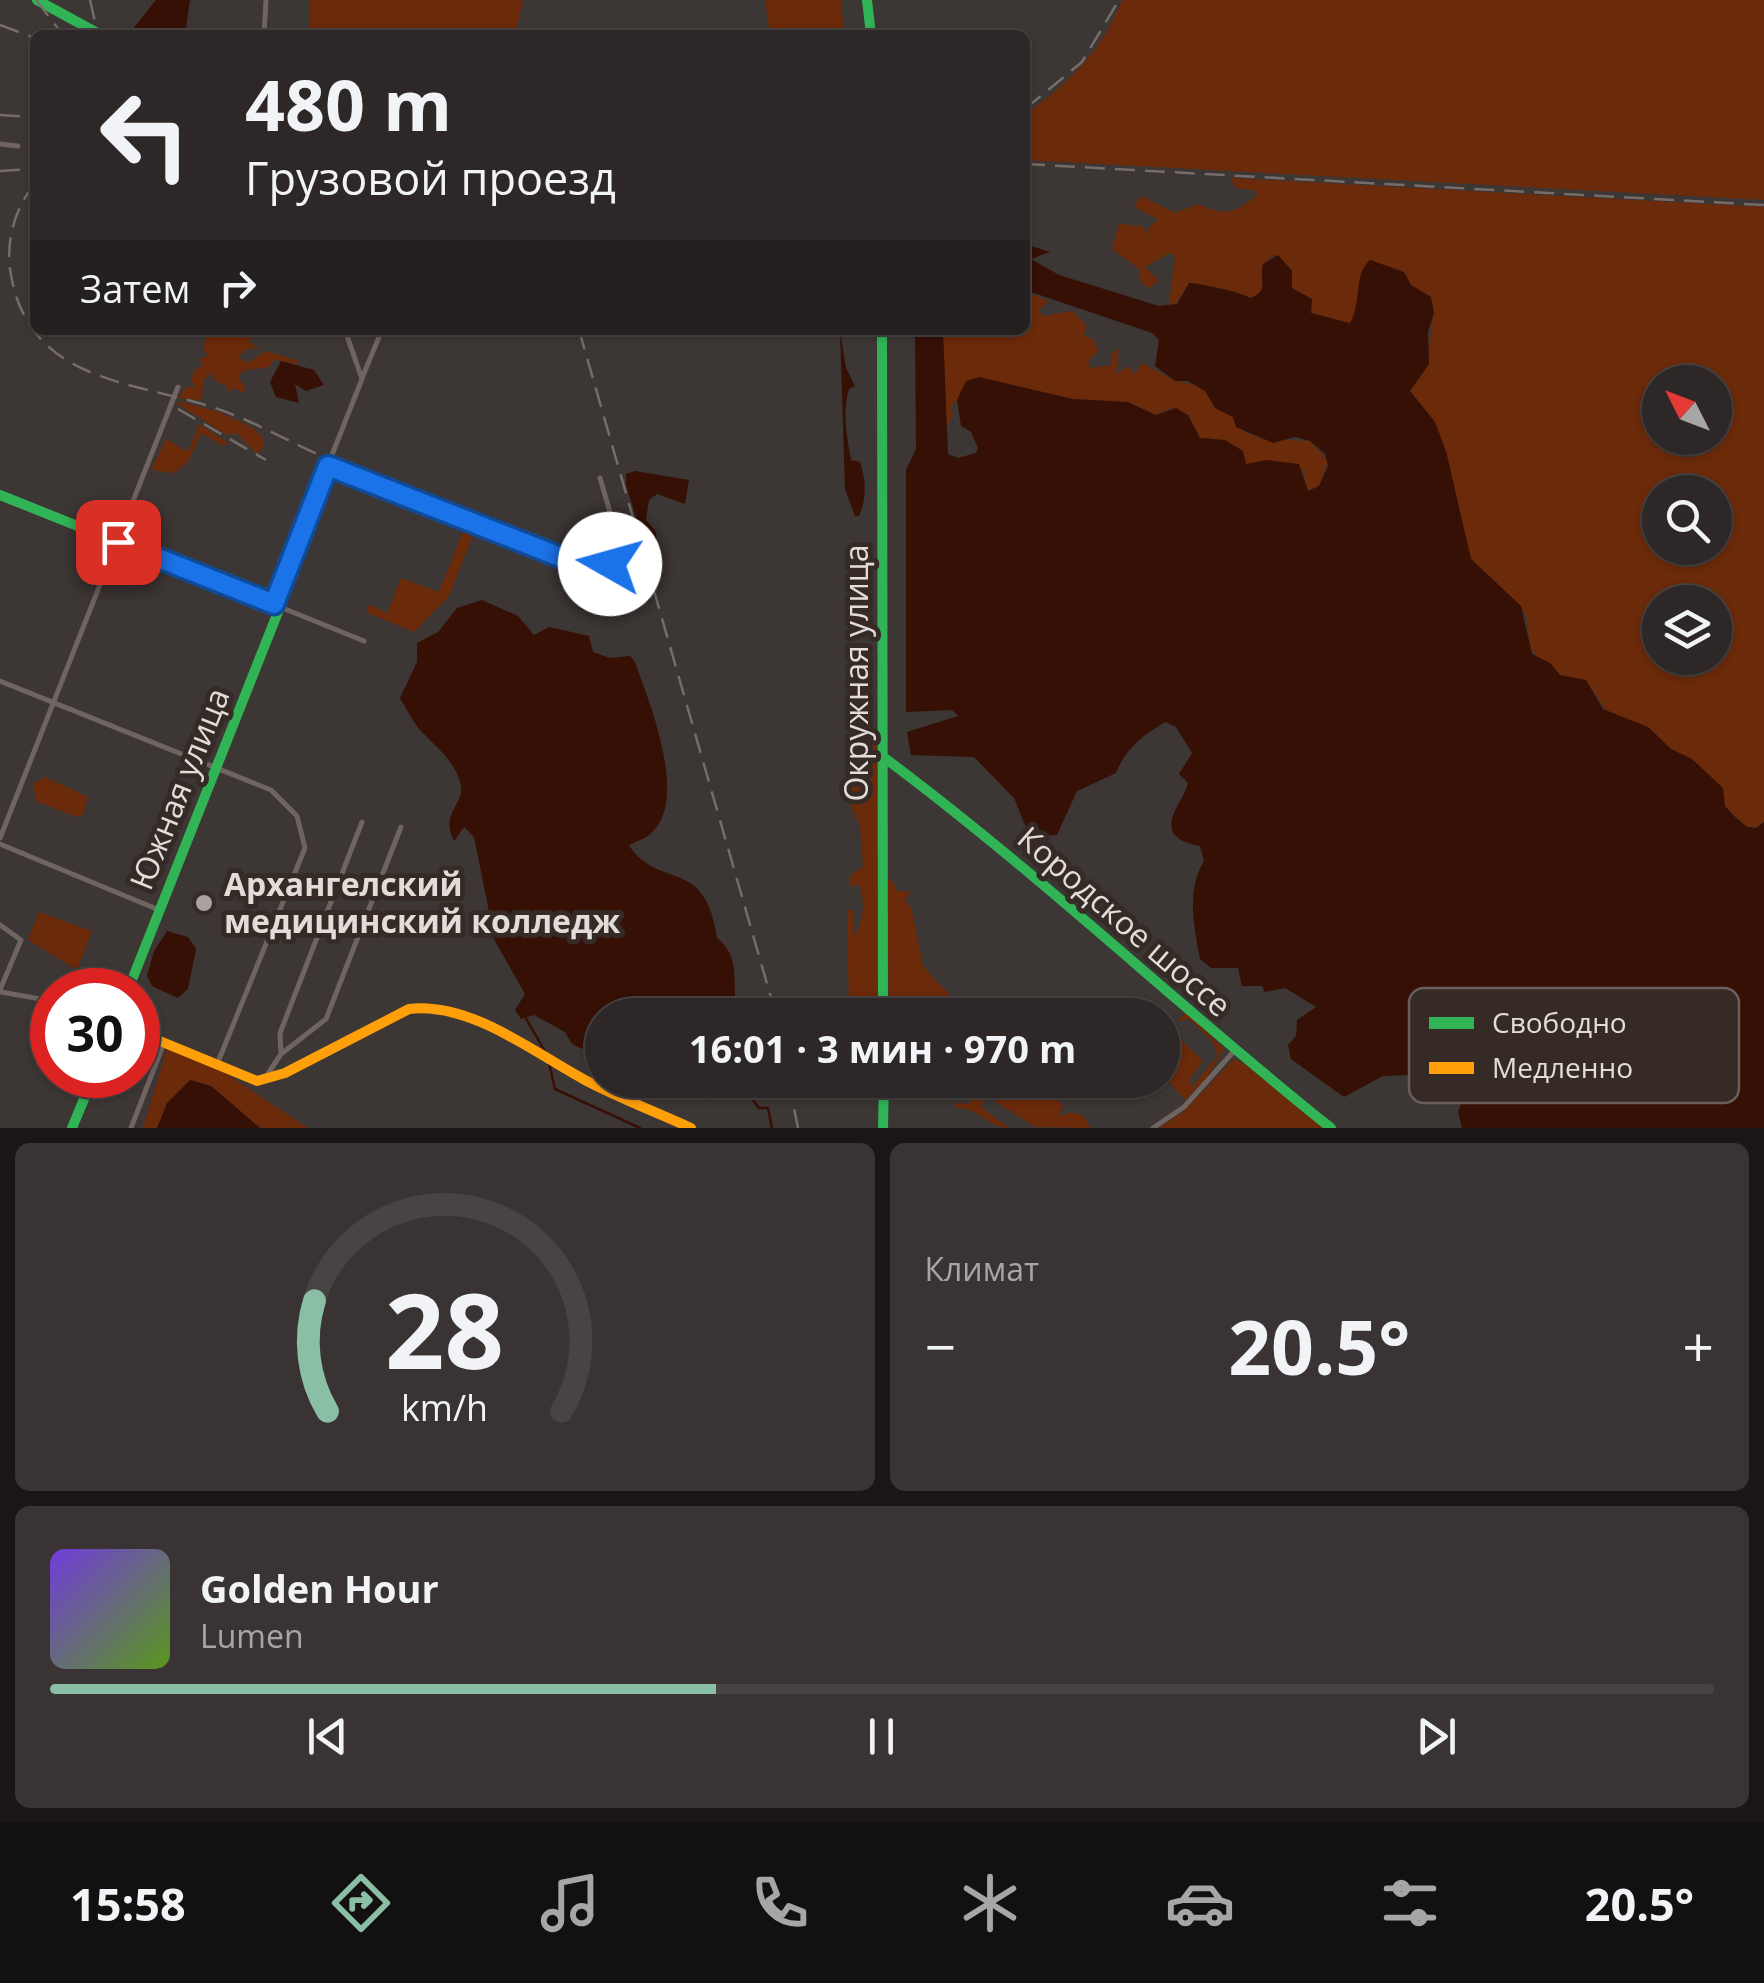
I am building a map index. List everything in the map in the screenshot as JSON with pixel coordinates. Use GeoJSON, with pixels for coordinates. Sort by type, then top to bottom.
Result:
{"type":"FeatureCollection","features":[{"type":"Feature","properties":{"kind":"main road"},"geometry":{"type":"LineString","coordinates":[[37,0],[92,30]]}},
{"type":"Feature","properties":{"kind":"main road"},"geometry":{"type":"LineString","coordinates":[[867,0],[870,30]]}},
{"type":"Feature","properties":{"kind":"main road","name":"Окружная улица"},"geometry":{"type":"LineString","coordinates":[[882,335],[884,998]]}},
{"type":"Feature","properties":{"kind":"main road"},"geometry":{"type":"LineString","coordinates":[[0,494],[277,606]]}},
{"type":"Feature","properties":{"kind":"main road","name":"Южная улица"},"geometry":{"type":"LineString","coordinates":[[137,968],[277,606]]}},
{"type":"Feature","properties":{"kind":"main road","name":"Кородское шоссе"},"geometry":{"type":"LineString","coordinates":[[882,756],[980,830],[1234,1051],[1331,1128]]}},
{"type":"Feature","properties":{"kind":"main road"},"geometry":{"type":"LineString","coordinates":[[160,1041],[218,1062],[246,1080],[264,1080],[426,1005],[546,1056],[584,1080],[691,1128]]}},
{"type":"Feature","properties":{"kind":"main road"},"geometry":{"type":"LineString","coordinates":[[72,1128],[84,1098]]}},
{"type":"Feature","properties":{"kind":"main road"},"geometry":{"type":"LineString","coordinates":[[884,1098],[884,1128]]}},
{"type":"Feature","properties":{"kind":"street"},"geometry":{"type":"LineString","coordinates":[[264,30],[266,0]]}},
{"type":"Feature","properties":{"kind":"street"},"geometry":{"type":"LineString","coordinates":[[0,144],[18,146]]}},
{"type":"Feature","properties":{"kind":"street"},"geometry":{"type":"LineString","coordinates":[[347,335],[362,379]]}},
{"type":"Feature","properties":{"kind":"street"},"geometry":{"type":"LineString","coordinates":[[364,640],[277,606],[380,335]]}},
{"type":"Feature","properties":{"kind":"street"},"geometry":{"type":"LineString","coordinates":[[159,910],[0,841],[178,387]]}},
{"type":"Feature","properties":{"kind":"street"},"geometry":{"type":"LineString","coordinates":[[328,466],[598,570],[610,564],[620,546],[600,478]]}},
{"type":"Feature","properties":{"kind":"street"},"geometry":{"type":"LineString","coordinates":[[0,681],[279,795],[297,816],[306,838],[218,1062]]}},
{"type":"Feature","properties":{"kind":"street"},"geometry":{"type":"LineString","coordinates":[[282,1054],[280,1033],[362,822]]}},
{"type":"Feature","properties":{"kind":"street"},"geometry":{"type":"LineString","coordinates":[[264,1080],[282,1054],[326,1019],[401,827]]}},
{"type":"Feature","properties":{"kind":"street"},"geometry":{"type":"LineString","coordinates":[[0,925],[21,940],[0,991],[30,997]]}},
{"type":"Feature","properties":{"kind":"street"},"geometry":{"type":"LineString","coordinates":[[131,1128],[164,1043]]}},
{"type":"Feature","properties":{"kind":"street"},"geometry":{"type":"LineString","coordinates":[[1154,1128],[1184,1108],[1234,1051]]}},
{"type":"Feature","properties":{"kind":"shaded area"},"geometry":{"type":"Polygon","coordinates":[[[156,0],[190,0],[186,30],[132,30],[156,0]]]}},
{"type":"Feature","properties":{"kind":"shaded area"},"geometry":{"type":"Polygon","coordinates":[[[310,0],[523,0],[516,30],[311,30],[310,0]]]}},
{"type":"Feature","properties":{"kind":"shaded area"},"geometry":{"type":"Polygon","coordinates":[[[765,0],[841,0],[844,30],[769,30],[765,0]]]}},
{"type":"Feature","properties":{"kind":"shaded area"},"geometry":{"type":"Polygon","coordinates":[[[1122,0],[1764,0],[1764,200],[1030,160],[1030,110],[1082,64],[1122,0]]]}},
{"type":"Feature","properties":{"kind":"shaded area"},"geometry":{"type":"Polygon","coordinates":[[[1231,178],[1764,207],[1764,822],[1760,826],[1747,827],[1725,806],[1722,788],[1648,727],[1607,712],[1586,680],[1560,675],[1550,663],[1538,660],[1530,645],[1526,614],[1471,559],[1446,453],[1438,433],[1411,393],[1412,384],[1429,364],[1432,305],[1431,297],[1411,285],[1404,272],[1385,265],[1363,268],[1359,308],[1352,322],[1338,323],[1311,312],[1312,299],[1291,288],[1292,271],[1276,255],[1267,259],[1260,295],[1250,298],[1189,283],[1175,305],[1169,304],[1175,256],[1169,253],[1145,267],[1159,281],[1149,288],[1141,283],[1139,269],[1112,249],[1119,224],[1142,226],[1151,236],[1148,228],[1158,220],[1134,206],[1141,196],[1175,213],[1198,204],[1230,211],[1257,195],[1254,190],[1235,188],[1231,178]]]}},
{"type":"Feature","properties":{"kind":"shaded area"},"geometry":{"type":"Polygon","coordinates":[[[1030,246],[1050,252],[1031,259],[1059,275],[1159,306],[1177,304],[1189,283],[1250,298],[1262,289],[1263,264],[1278,255],[1292,271],[1292,288],[1312,299],[1311,313],[1350,323],[1361,274],[1370,260],[1404,272],[1411,285],[1431,297],[1434,313],[1428,332],[1429,364],[1410,391],[1435,422],[1446,451],[1471,559],[1521,606],[1532,654],[1550,663],[1560,675],[1586,680],[1603,709],[1648,727],[1671,749],[1692,759],[1723,788],[1725,806],[1747,827],[1756,828],[1764,822],[1764,1128],[1462,1128],[1458,1112],[1461,1103],[1739,1103],[1739,988],[1409,988],[1409,1075],[1383,1076],[1344,1097],[1291,1059],[1288,1045],[1296,1036],[1297,1020],[1316,1007],[1285,988],[1265,992],[1262,986],[1242,986],[1238,968],[1211,968],[1200,959],[1193,896],[1204,861],[1200,846],[1184,841],[1171,827],[1188,783],[1179,774],[1192,753],[1176,727],[1165,722],[1157,727],[1130,750],[1116,773],[1077,791],[1057,835],[1030,837],[1014,798],[974,757],[911,755],[907,732],[958,716],[952,710],[906,712],[906,470],[916,449],[915,335],[943,335],[948,454],[958,458],[976,453],[978,448],[971,432],[961,426],[957,400],[966,381],[979,377],[1073,399],[1128,402],[1156,415],[1176,408],[1188,415],[1200,438],[1225,440],[1243,451],[1246,464],[1267,460],[1299,464],[1308,491],[1319,486],[1328,466],[1325,454],[1310,441],[1295,437],[1273,443],[1236,427],[1233,417],[1215,408],[1205,391],[1188,381],[1175,381],[1155,366],[1159,340],[1152,333],[1030,292],[1030,246]]]}},
{"type":"Feature","properties":{"kind":"shaded area"},"geometry":{"type":"Polygon","coordinates":[[[1030,294],[1049,301],[1039,310],[1043,316],[1072,311],[1086,325],[1084,336],[1094,340],[1098,351],[1088,361],[1090,368],[1111,365],[1112,353],[1119,349],[1116,375],[1127,366],[1135,374],[1142,363],[1206,392],[1215,408],[1233,417],[1242,431],[1262,439],[1310,441],[1328,461],[1319,486],[1307,491],[1304,471],[1289,464],[1246,464],[1242,451],[1225,440],[1200,438],[1188,415],[1171,408],[1156,415],[1128,402],[1073,399],[979,377],[966,381],[960,398],[951,406],[953,415],[946,428],[943,335],[1030,335],[1030,294]]]}},
{"type":"Feature","properties":{"kind":"shaded area"},"geometry":{"type":"Polygon","coordinates":[[[207,335],[251,335],[249,342],[260,349],[248,348],[238,357],[248,363],[266,351],[299,361],[295,364],[275,359],[269,367],[242,371],[238,379],[246,387],[242,393],[235,388],[227,392],[227,386],[215,381],[211,373],[204,380],[201,400],[178,398],[186,387],[196,387],[191,381],[194,371],[203,365],[199,359],[208,355],[203,349],[207,335]]]}},
{"type":"Feature","properties":{"kind":"shaded area"},"geometry":{"type":"Polygon","coordinates":[[[840,335],[846,368],[855,386],[849,389],[846,416],[851,460],[860,462],[864,482],[859,516],[855,516],[845,489],[840,335]]]}},
{"type":"Feature","properties":{"kind":"shaded area"},"geometry":{"type":"Polygon","coordinates":[[[281,361],[314,370],[324,385],[306,391],[295,384],[299,403],[276,397],[270,382],[281,361]]]}},
{"type":"Feature","properties":{"kind":"shaded area"},"geometry":{"type":"Polygon","coordinates":[[[176,403],[219,412],[253,428],[263,439],[263,448],[256,453],[236,433],[227,435],[176,403]]]}},
{"type":"Feature","properties":{"kind":"shaded area"},"geometry":{"type":"Polygon","coordinates":[[[199,424],[228,443],[223,446],[201,433],[189,460],[175,473],[151,470],[166,439],[188,452],[199,424]]]}},
{"type":"Feature","properties":{"kind":"shaded area"},"geometry":{"type":"Polygon","coordinates":[[[635,471],[689,480],[685,504],[657,494],[649,500],[646,520],[656,532],[657,543],[651,548],[645,546],[626,485],[626,474],[635,471]]]}},
{"type":"Feature","properties":{"kind":"shaded area"},"geometry":{"type":"Polygon","coordinates":[[[430,510],[476,527],[449,596],[414,632],[366,612],[370,604],[387,614],[401,578],[439,592],[464,529],[428,515],[430,510]]]}},
{"type":"Feature","properties":{"kind":"shaded area"},"geometry":{"type":"Polygon","coordinates":[[[482,600],[518,616],[534,635],[549,627],[589,636],[593,652],[610,658],[630,656],[635,662],[657,726],[667,776],[661,820],[649,835],[629,846],[642,860],[681,878],[703,895],[717,938],[733,964],[735,998],[585,998],[585,1050],[572,1044],[565,1032],[534,1015],[521,1019],[515,1010],[525,994],[495,941],[474,837],[464,827],[454,841],[450,831],[451,815],[461,790],[457,774],[400,698],[417,662],[417,643],[438,632],[457,608],[482,600]]]}},
{"type":"Feature","properties":{"kind":"shaded area"},"geometry":{"type":"Polygon","coordinates":[[[862,740],[878,746],[880,998],[849,998],[847,910],[854,910],[853,938],[863,906],[859,885],[850,886],[850,876],[863,866],[860,825],[847,799],[847,766],[854,761],[862,740]]]}},
{"type":"Feature","properties":{"kind":"shaded area"},"geometry":{"type":"Polygon","coordinates":[[[45,777],[88,797],[83,815],[76,817],[36,801],[33,783],[45,777]]]}},
{"type":"Feature","properties":{"kind":"shaded area"},"geometry":{"type":"Polygon","coordinates":[[[891,879],[897,891],[911,892],[904,901],[911,907],[923,966],[953,998],[889,998],[887,880],[891,879]]]}},
{"type":"Feature","properties":{"kind":"shaded area"},"geometry":{"type":"Polygon","coordinates":[[[39,912],[92,931],[78,968],[28,940],[39,912]]]}},
{"type":"Feature","properties":{"kind":"shaded area"},"geometry":{"type":"Polygon","coordinates":[[[167,931],[188,937],[196,949],[188,989],[178,998],[160,990],[160,968],[149,968],[154,951],[167,931]]]}},
{"type":"Feature","properties":{"kind":"shaded area"},"geometry":{"type":"Polygon","coordinates":[[[1186,1012],[1224,1049],[1206,1079],[1185,1100],[1218,1055],[1212,1041],[1189,1019],[1180,1021],[1186,1012]]]}},
{"type":"Feature","properties":{"kind":"shaded area"},"geometry":{"type":"Polygon","coordinates":[[[1180,1039],[1203,1061],[1190,1078],[1191,1088],[1183,1098],[1180,1039]]]}},
{"type":"Feature","properties":{"kind":"shaded area"},"geometry":{"type":"Polygon","coordinates":[[[167,1049],[213,1065],[308,1128],[260,1128],[211,1086],[190,1080],[167,1103],[157,1128],[143,1128],[152,1098],[160,1098],[160,1072],[167,1049]]]}},
{"type":"Feature","properties":{"kind":"shaded area"},"geometry":{"type":"Polygon","coordinates":[[[1234,1059],[1326,1128],[1159,1128],[1183,1112],[1234,1059]]]}},
{"type":"Feature","properties":{"kind":"shaded area"},"geometry":{"type":"Polygon","coordinates":[[[190,1080],[211,1086],[260,1128],[157,1128],[167,1103],[190,1080]]]}},
{"type":"Feature","properties":{"kind":"shaded area"},"geometry":{"type":"Polygon","coordinates":[[[970,1098],[984,1098],[981,1107],[1009,1128],[969,1110],[954,1108],[956,1103],[970,1104],[970,1098]]]}},
{"type":"Feature","properties":{"kind":"shaded area"},"geometry":{"type":"Polygon","coordinates":[[[990,1098],[1054,1098],[1063,1105],[1058,1117],[1071,1112],[1084,1116],[1090,1128],[1035,1127],[990,1098]]]}},
{"type":"Feature","properties":{"kind":"waterway"},"geometry":{"type":"LineString","coordinates":[[524,1015],[547,1055]]}},
{"type":"Feature","properties":{"kind":"waterway"},"geometry":{"type":"LineString","coordinates":[[549,1063],[555,1089],[640,1128]]}},
{"type":"Feature","properties":{"kind":"waterway"},"geometry":{"type":"LineString","coordinates":[[752,1098],[759,1108],[768,1108],[772,1128]]}},
{"type":"Feature","properties":{"kind":"railway"},"geometry":{"type":"LineString","coordinates":[[36,0],[59,30]]}},
{"type":"Feature","properties":{"kind":"railway"},"geometry":{"type":"LineString","coordinates":[[90,0],[97,30]]}},
{"type":"Feature","properties":{"kind":"railway"},"geometry":{"type":"LineString","coordinates":[[1030,105],[1082,62],[1119,0]]}},
{"type":"Feature","properties":{"kind":"railway"},"geometry":{"type":"LineString","coordinates":[[0,25],[30,36]]}},
{"type":"Feature","properties":{"kind":"railway"},"geometry":{"type":"LineString","coordinates":[[0,115],[30,117]]}},
{"type":"Feature","properties":{"kind":"railway"},"geometry":{"type":"LineString","coordinates":[[1030,164],[1764,205]]}},
{"type":"Feature","properties":{"kind":"railway"},"geometry":{"type":"LineString","coordinates":[[0,171],[30,169]]}},
{"type":"Feature","properties":{"kind":"railway"},"geometry":{"type":"LineString","coordinates":[[30,191],[14,223],[9,257],[20,306],[30,324]]}},
{"type":"Feature","properties":{"kind":"railway"},"geometry":{"type":"LineString","coordinates":[[37,335],[58,354],[84,369],[224,411],[322,456]]}},
{"type":"Feature","properties":{"kind":"railway"},"geometry":{"type":"LineString","coordinates":[[580,335],[771,998]]}},
{"type":"Feature","properties":{"kind":"railway"},"geometry":{"type":"LineString","coordinates":[[178,409],[266,460]]}},
{"type":"Feature","properties":{"kind":"railway"},"geometry":{"type":"LineString","coordinates":[[792,1098],[798,1128]]}},
{"type":"Feature","properties":{"kind":"traffic: fast"},"geometry":{"type":"LineString","coordinates":[[37,0],[92,30]]}},
{"type":"Feature","properties":{"kind":"traffic: fast"},"geometry":{"type":"LineString","coordinates":[[867,0],[870,30]]}},
{"type":"Feature","properties":{"kind":"traffic: fast"},"geometry":{"type":"LineString","coordinates":[[882,335],[883,998]]}},
{"type":"Feature","properties":{"kind":"traffic: fast"},"geometry":{"type":"LineString","coordinates":[[0,495],[280,607],[137,968]]}},
{"type":"Feature","properties":{"kind":"traffic: fast"},"geometry":{"type":"LineString","coordinates":[[882,756],[997,846],[1331,1128]]}},
{"type":"Feature","properties":{"kind":"traffic: fast"},"geometry":{"type":"LineString","coordinates":[[72,1128],[84,1098]]}},
{"type":"Feature","properties":{"kind":"traffic: fast"},"geometry":{"type":"LineString","coordinates":[[883,1128],[884,1098]]}},
{"type":"Feature","properties":{"kind":"traffic: slow"},"geometry":{"type":"LineString","coordinates":[[160,1041],[257,1081],[285,1073],[409,1009],[432,1009],[455,1013],[501,1031],[598,1087],[691,1128]]}},
{"type":"Feature","properties":{"kind":"place","name":"Архангелский медицинский колледж"},"geometry":{"type":"Point","coordinates":[204,903]}},
{"type":"Feature","properties":{"kind":"route"},"geometry":{"type":"LineString","coordinates":[[118,542],[274,604],[328,466],[591,569],[610,564]]}}]}
